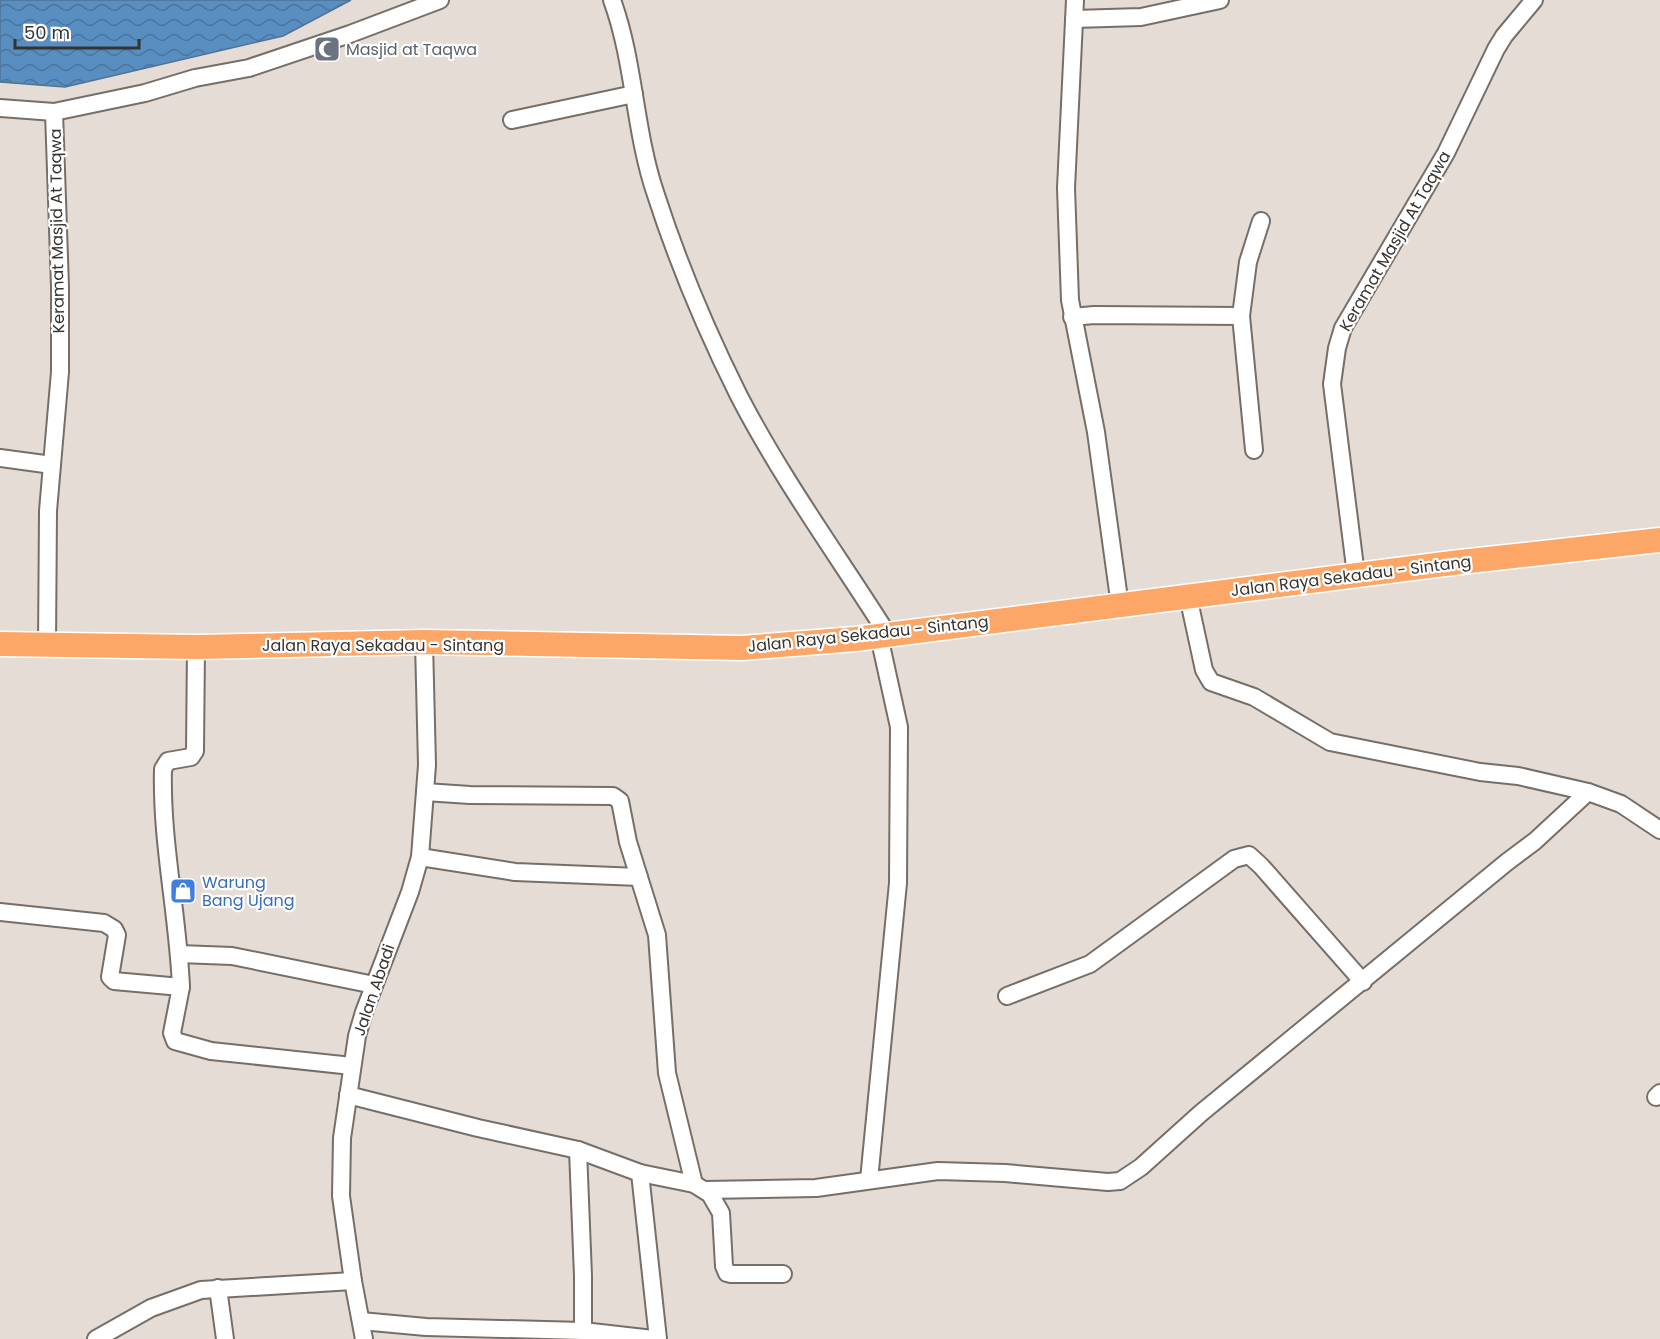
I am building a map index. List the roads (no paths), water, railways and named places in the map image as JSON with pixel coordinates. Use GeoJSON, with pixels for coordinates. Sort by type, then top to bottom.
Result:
{"type":"FeatureCollection","features":[{"type":"Feature","properties":{"kind":"highway","name":"Jalan Raya Sekadau - Sintang"},"geometry":{"type":"LineString","coordinates":[[0,644],[196,647],[424,642],[742,648],[884,635],[1460,561],[1660,540]]}},
{"type":"Feature","properties":{"kind":"street","name":"Keramat Masjid At Taqwa"},"geometry":{"type":"LineString","coordinates":[[47,645],[47,539],[58,406],[60,340],[54,112],[144,93],[195,78],[249,69],[440,0]]}},
{"type":"Feature","properties":{"kind":"street"},"geometry":{"type":"LineString","coordinates":[[612,0],[622,32],[656,196],[705,323],[740,398],[884,635],[898,727],[898,884],[869,1180]]}},
{"type":"Feature","properties":{"kind":"street"},"geometry":{"type":"LineString","coordinates":[[1075,0],[1066,188],[1072,317],[1096,432],[1120,606]]}},
{"type":"Feature","properties":{"kind":"street"},"geometry":{"type":"LineString","coordinates":[[1074,19],[1141,17],[1220,0]]}},
{"type":"Feature","properties":{"kind":"street","name":"Keramat Masjid At Taqwa"},"geometry":{"type":"LineString","coordinates":[[1356,575],[1332,384],[1337,348],[1343,328],[1446,153],[1504,36],[1534,0]]}},
{"type":"Feature","properties":{"kind":"street"},"geometry":{"type":"LineString","coordinates":[[512,120],[634,94]]}},
{"type":"Feature","properties":{"kind":"street"},"geometry":{"type":"LineString","coordinates":[[0,108],[54,112]]}},
{"type":"Feature","properties":{"kind":"street"},"geometry":{"type":"LineString","coordinates":[[1254,450],[1241,316],[1248,262],[1261,221]]}},
{"type":"Feature","properties":{"kind":"street"},"geometry":{"type":"LineString","coordinates":[[1072,317],[1094,315],[1241,316]]}},
{"type":"Feature","properties":{"kind":"street"},"geometry":{"type":"LineString","coordinates":[[0,458],[52,465]]}},
{"type":"Feature","properties":{"kind":"street"},"geometry":{"type":"LineString","coordinates":[[1188,596],[1204,670],[1211,682],[1254,697],[1324,740],[1480,772],[1518,776],[1588,792],[1621,804],[1660,830]]}},
{"type":"Feature","properties":{"kind":"street","name":"Jalan Abadi"},"geometry":{"type":"LineString","coordinates":[[364,1339],[353,1281],[342,1196],[342,1138],[357,1036],[410,892],[420,857],[427,765],[424,642]]}},
{"type":"Feature","properties":{"kind":"street"},"geometry":{"type":"LineString","coordinates":[[196,647],[195,751],[191,757],[168,761],[163,769],[169,874],[181,987],[172,1033],[176,1041],[212,1051],[352,1066]]}},
{"type":"Feature","properties":{"kind":"street"},"geometry":{"type":"LineString","coordinates":[[425,792],[617,798],[621,804],[627,836],[657,935],[667,1073],[700,1187],[714,1200],[721,1213],[724,1266],[727,1273],[731,1275],[783,1274]]}},
{"type":"Feature","properties":{"kind":"street"},"geometry":{"type":"LineString","coordinates":[[348,1095],[478,1128],[578,1150],[640,1173],[700,1187],[816,1188],[938,1171],[1120,1181],[1141,1167],[1201,1113],[1507,862],[1536,841],[1588,792]]}},
{"type":"Feature","properties":{"kind":"street"},"geometry":{"type":"LineString","coordinates":[[1007,996],[1090,964],[1234,859],[1249,855],[1363,982]]}},
{"type":"Feature","properties":{"kind":"street"},"geometry":{"type":"LineString","coordinates":[[420,857],[515,872],[639,877]]}},
{"type":"Feature","properties":{"kind":"street"},"geometry":{"type":"LineString","coordinates":[[0,912],[104,923],[114,929],[117,935],[110,977],[114,981],[181,987]]}},
{"type":"Feature","properties":{"kind":"street"},"geometry":{"type":"LineString","coordinates":[[179,954],[232,956],[374,985]]}},
{"type":"Feature","properties":{"kind":"street"},"geometry":{"type":"LineString","coordinates":[[578,1150],[583,1331]]}},
{"type":"Feature","properties":{"kind":"street"},"geometry":{"type":"LineString","coordinates":[[361,1321],[514,1334],[583,1331],[656,1339],[640,1173]]}},
{"type":"Feature","properties":{"kind":"street"},"geometry":{"type":"LineString","coordinates":[[106,1337],[151,1308],[193,1293],[218,1288],[353,1281]]}},
{"type":"Feature","properties":{"kind":"street"},"geometry":{"type":"LineString","coordinates":[[218,1288],[225,1339]]}},
{"type":"Feature","properties":{"kind":"water"},"geometry":{"type":"Polygon","coordinates":[[[0,0],[351,0],[283,36],[65,87],[0,82],[0,0]]]}},
{"type":"Feature","properties":{"kind":"place","name":"Masjid at Taqwa"},"geometry":{"type":"Point","coordinates":[327,49]}},
{"type":"Feature","properties":{"kind":"place","name":"Warung Bang Ujang"},"geometry":{"type":"Point","coordinates":[183,891]}}]}
